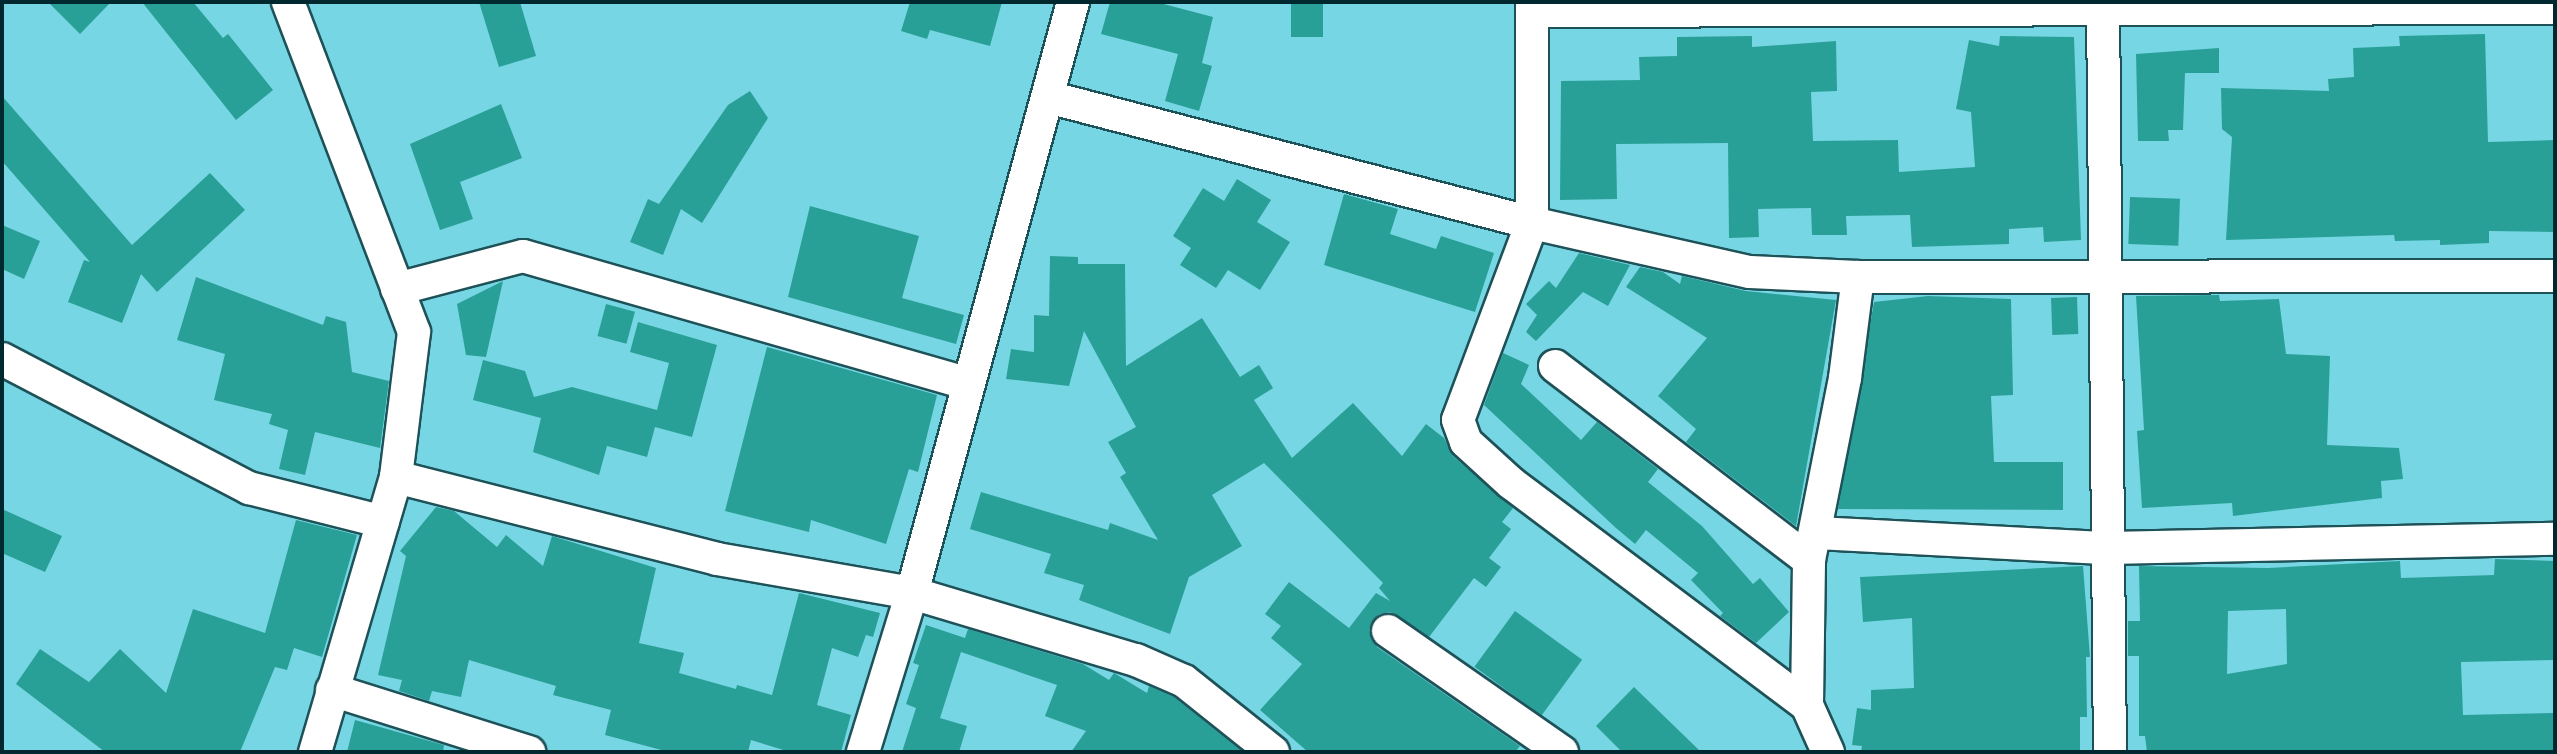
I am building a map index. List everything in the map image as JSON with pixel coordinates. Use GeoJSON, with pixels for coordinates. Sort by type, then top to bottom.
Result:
{"type":"FeatureCollection","features":[{"type":"Feature","properties":{"kind":"street"},"geometry":{"type":"LineString","coordinates":[[288,2],[414,332],[396,477],[315,752]]}},
{"type":"Feature","properties":{"kind":"street"},"geometry":{"type":"LineString","coordinates":[[863,752],[912,593],[1073,2]]}},
{"type":"Feature","properties":{"kind":"street"},"geometry":{"type":"LineString","coordinates":[[1807,705],[1511,483],[1466,442],[1458,420],[1532,223],[1532,6],[2555,8]]}},
{"type":"Feature","properties":{"kind":"street"},"geometry":{"type":"LineString","coordinates":[[2103,6],[2110,752]]}},
{"type":"Feature","properties":{"kind":"street"},"geometry":{"type":"LineString","coordinates":[[1048,97],[1532,223],[1750,272],[1858,277],[2555,276]]}},
{"type":"Feature","properties":{"kind":"street"},"geometry":{"type":"LineString","coordinates":[[397,289],[523,256],[968,384]]}},
{"type":"Feature","properties":{"kind":"street"},"geometry":{"type":"LineString","coordinates":[[1828,752],[1807,705],[1813,546],[1858,277]]}},
{"type":"Feature","properties":{"kind":"street"},"geometry":{"type":"LineString","coordinates":[[2,359],[44,385],[249,488],[383,522]]}},
{"type":"Feature","properties":{"kind":"street"},"geometry":{"type":"LineString","coordinates":[[1555,366],[1813,546],[2108,548],[2555,539]]}},
{"type":"Feature","properties":{"kind":"street"},"geometry":{"type":"LineString","coordinates":[[396,477],[717,559],[912,593],[1148,665],[1184,681],[1273,752]]}},
{"type":"Feature","properties":{"kind":"street"},"geometry":{"type":"LineString","coordinates":[[1388,631],[1562,752]]}},
{"type":"Feature","properties":{"kind":"street"},"geometry":{"type":"LineString","coordinates":[[332,690],[529,752]]}},
{"type":"Feature","properties":{"kind":"building"},"geometry":{"type":"Polygon","coordinates":[[[48,2],[111,2],[80,34],[48,2]]]}},
{"type":"Feature","properties":{"kind":"building"},"geometry":{"type":"Polygon","coordinates":[[[142,2],[193,2],[223,38],[228,34],[273,90],[236,120],[142,2]]]}},
{"type":"Feature","properties":{"kind":"building"},"geometry":{"type":"Polygon","coordinates":[[[479,2],[520,2],[536,56],[499,67],[479,2]]]}},
{"type":"Feature","properties":{"kind":"building"},"geometry":{"type":"Polygon","coordinates":[[[910,2],[1002,2],[990,46],[930,30],[927,39],[901,31],[910,2]]]}},
{"type":"Feature","properties":{"kind":"building"},"geometry":{"type":"Polygon","coordinates":[[[1110,2],[1156,2],[1213,17],[1202,63],[1212,66],[1199,111],[1165,101],[1178,54],[1101,34],[1110,2]]]}},
{"type":"Feature","properties":{"kind":"building"},"geometry":{"type":"Polygon","coordinates":[[[1291,2],[1323,2],[1323,37],[1291,37],[1291,2]]]}},
{"type":"Feature","properties":{"kind":"building"},"geometry":{"type":"Polygon","coordinates":[[[2485,34],[2488,142],[2555,140],[2555,232],[2489,231],[2489,243],[2440,245],[2440,240],[2395,241],[2394,235],[2226,240],[2232,137],[2222,129],[2221,88],[2329,91],[2328,79],[2354,77],[2353,48],[2400,46],[2399,36],[2485,34]]]}},
{"type":"Feature","properties":{"kind":"building"},"geometry":{"type":"Polygon","coordinates":[[[1752,36],[1752,47],[1836,41],[1837,91],[1811,92],[1813,141],[1898,140],[1899,172],[1975,167],[1971,112],[1956,109],[1969,40],[1999,46],[2000,36],[2074,37],[2081,240],[2044,242],[2043,227],[2009,229],[2009,244],[1912,247],[1910,215],[1846,216],[1847,235],[1812,235],[1811,208],[1758,209],[1759,237],[1729,238],[1728,143],[1616,144],[1617,199],[1560,200],[1561,81],[1640,80],[1639,57],[1677,56],[1677,37],[1752,36]]]}},
{"type":"Feature","properties":{"kind":"building"},"geometry":{"type":"Polygon","coordinates":[[[2219,48],[2219,73],[2185,73],[2183,130],[2168,130],[2169,141],[2138,141],[2136,54],[2219,48]]]}},
{"type":"Feature","properties":{"kind":"building"},"geometry":{"type":"Polygon","coordinates":[[[750,91],[768,118],[702,223],[681,209],[663,255],[630,242],[648,199],[659,204],[728,105],[750,91]]]}},
{"type":"Feature","properties":{"kind":"building"},"geometry":{"type":"Polygon","coordinates":[[[2,96],[132,245],[210,173],[245,210],[157,292],[141,274],[122,323],[68,302],[84,260],[90,262],[2,161],[2,96]]]}},
{"type":"Feature","properties":{"kind":"building"},"geometry":{"type":"Polygon","coordinates":[[[501,104],[522,158],[460,182],[473,219],[440,230],[410,144],[501,104]]]}},
{"type":"Feature","properties":{"kind":"building"},"geometry":{"type":"Polygon","coordinates":[[[1237,179],[1271,200],[1257,222],[1290,242],[1260,290],[1228,270],[1216,288],[1180,265],[1191,248],[1173,236],[1203,188],[1224,201],[1237,179]]]}},
{"type":"Feature","properties":{"kind":"building"},"geometry":{"type":"Polygon","coordinates":[[[1344,194],[1398,209],[1390,234],[1436,249],[1441,236],[1494,253],[1475,312],[1324,265],[1344,194]]]}},
{"type":"Feature","properties":{"kind":"building"},"geometry":{"type":"Polygon","coordinates":[[[2130,197],[2180,199],[2178,246],[2128,244],[2130,197]]]}},
{"type":"Feature","properties":{"kind":"building"},"geometry":{"type":"Polygon","coordinates":[[[810,206],[919,236],[902,298],[964,315],[956,344],[788,297],[810,206]]]}},
{"type":"Feature","properties":{"kind":"building"},"geometry":{"type":"Polygon","coordinates":[[[2,225],[40,241],[24,279],[2,269],[2,225]]]}},
{"type":"Feature","properties":{"kind":"building"},"geometry":{"type":"Polygon","coordinates":[[[1579,253],[1630,265],[1608,306],[1583,292],[1536,341],[1526,332],[1537,315],[1526,304],[1549,281],[1556,288],[1579,253]]]}},
{"type":"Feature","properties":{"kind":"building"},"geometry":{"type":"Polygon","coordinates":[[[1050,256],[1078,257],[1078,264],[1125,264],[1126,366],[1202,318],[1240,377],[1259,365],[1273,388],[1254,400],[1292,458],[1353,403],[1402,456],[1426,424],[1444,438],[1453,456],[1513,508],[1502,522],[1511,529],[1489,558],[1501,567],[1486,587],[1474,578],[1429,637],[1390,612],[1379,614],[1369,630],[1377,647],[1520,746],[1515,752],[1308,752],[1260,710],[1302,664],[1271,638],[1281,626],[1265,614],[1289,582],[1349,628],[1376,593],[1390,601],[1379,588],[1383,583],[1264,463],[1212,495],[1242,546],[1189,577],[1170,634],[1079,600],[1084,585],[1044,573],[1051,554],[970,529],[981,492],[1108,530],[1110,523],[1158,540],[1120,477],[1126,473],[1108,442],[1136,427],[1084,331],[1069,386],[1006,379],[1011,349],[1034,352],[1034,315],[1049,316],[1050,256]]]}},
{"type":"Feature","properties":{"kind":"building"},"geometry":{"type":"Polygon","coordinates":[[[1640,267],[1663,272],[1680,284],[1682,276],[1746,291],[1836,300],[1796,526],[1686,442],[1696,429],[1658,396],[1707,338],[1626,287],[1640,267]]]}},
{"type":"Feature","properties":{"kind":"building"},"geometry":{"type":"Polygon","coordinates":[[[196,277],[323,325],[326,316],[346,322],[352,372],[389,381],[380,448],[315,432],[305,475],[279,469],[288,430],[269,424],[272,414],[214,400],[225,354],[177,340],[196,277]]]}},
{"type":"Feature","properties":{"kind":"building"},"geometry":{"type":"Polygon","coordinates":[[[503,281],[486,357],[466,355],[457,304],[503,281]]]}},
{"type":"Feature","properties":{"kind":"building"},"geometry":{"type":"Polygon","coordinates":[[[2219,295],[2220,301],[2279,299],[2286,354],[2330,356],[2327,445],[2399,448],[2403,479],[2381,481],[2382,498],[2233,516],[2232,503],[2142,508],[2137,431],[2144,430],[2136,296],[2219,295]]]}},
{"type":"Feature","properties":{"kind":"building"},"geometry":{"type":"Polygon","coordinates":[[[1928,296],[2011,299],[2013,395],[1991,396],[1994,462],[2063,462],[2063,510],[1838,509],[1874,302],[1928,296]]]}},
{"type":"Feature","properties":{"kind":"building"},"geometry":{"type":"Polygon","coordinates":[[[2077,297],[2078,334],[2052,335],[2051,298],[2077,297]]]}},
{"type":"Feature","properties":{"kind":"building"},"geometry":{"type":"Polygon","coordinates":[[[606,304],[635,312],[626,344],[597,336],[606,304]]]}},
{"type":"Feature","properties":{"kind":"building"},"geometry":{"type":"Polygon","coordinates":[[[638,322],[717,345],[692,437],[655,427],[647,457],[607,446],[599,475],[533,452],[541,418],[473,400],[483,360],[525,371],[534,397],[572,387],[657,410],[669,363],[630,352],[638,322]]]}},
{"type":"Feature","properties":{"kind":"building"},"geometry":{"type":"Polygon","coordinates":[[[767,347],[937,395],[918,472],[909,469],[886,544],[811,520],[809,532],[725,511],[767,347]]]}},
{"type":"Feature","properties":{"kind":"building"},"geometry":{"type":"Polygon","coordinates":[[[1503,353],[1529,365],[1521,384],[1581,440],[1597,422],[1658,469],[1648,482],[1702,526],[1753,584],[1760,578],[1789,612],[1756,643],[1720,616],[1723,613],[1691,580],[1698,573],[1646,530],[1635,544],[1616,528],[1484,405],[1503,353]]]}},
{"type":"Feature","properties":{"kind":"building"},"geometry":{"type":"Polygon","coordinates":[[[436,507],[454,511],[497,547],[506,535],[543,566],[552,536],[656,568],[639,643],[684,653],[679,673],[736,689],[737,685],[772,695],[799,593],[880,613],[873,637],[866,635],[858,657],[832,648],[817,705],[851,715],[841,752],[790,752],[751,740],[748,752],[669,752],[605,735],[611,710],[553,695],[556,686],[469,660],[461,697],[432,691],[429,701],[399,691],[402,680],[378,675],[406,556],[400,551],[436,507]]]}},
{"type":"Feature","properties":{"kind":"building"},"geometry":{"type":"Polygon","coordinates":[[[2,509],[62,536],[45,572],[2,553],[2,509]]]}},
{"type":"Feature","properties":{"kind":"building"},"geometry":{"type":"Polygon","coordinates":[[[296,520],[357,535],[322,657],[294,648],[287,670],[275,667],[240,752],[105,752],[16,684],[40,649],[89,682],[120,649],[166,693],[193,609],[265,633],[296,520]]]}},
{"type":"Feature","properties":{"kind":"building"},"geometry":{"type":"Polygon","coordinates":[[[2495,559],[2555,561],[2555,660],[2461,662],[2463,715],[2555,713],[2555,752],[2147,752],[2145,736],[2139,736],[2139,656],[2128,656],[2128,621],[2140,621],[2139,566],[2268,568],[2400,561],[2401,578],[2494,575],[2495,559]],[[2286,609],[2228,611],[2227,674],[2287,664],[2286,609]]]}},
{"type":"Feature","properties":{"kind":"building"},"geometry":{"type":"Polygon","coordinates":[[[2083,566],[2090,657],[2086,657],[2087,717],[2080,717],[2080,752],[1861,752],[1862,746],[1852,745],[1857,708],[1871,710],[1871,690],[1914,688],[1912,618],[1863,622],[1860,577],[2083,566]]]}},
{"type":"Feature","properties":{"kind":"building"},"geometry":{"type":"Polygon","coordinates":[[[1515,611],[1582,660],[1542,716],[1474,667],[1515,611]]]}},
{"type":"Feature","properties":{"kind":"building"},"geometry":{"type":"Polygon","coordinates":[[[926,625],[965,638],[968,629],[1083,664],[1109,680],[1114,673],[1147,693],[1149,686],[1174,697],[1243,752],[1071,752],[1086,731],[1045,716],[1057,685],[961,652],[940,718],[967,726],[959,752],[902,752],[916,708],[906,704],[919,665],[913,663],[926,625]]]}},
{"type":"Feature","properties":{"kind":"building"},"geometry":{"type":"Polygon","coordinates":[[[1634,687],[1701,752],[1622,752],[1596,726],[1634,687]]]}},
{"type":"Feature","properties":{"kind":"building"},"geometry":{"type":"Polygon","coordinates":[[[355,720],[444,745],[443,752],[347,752],[355,720]]]}}]}
